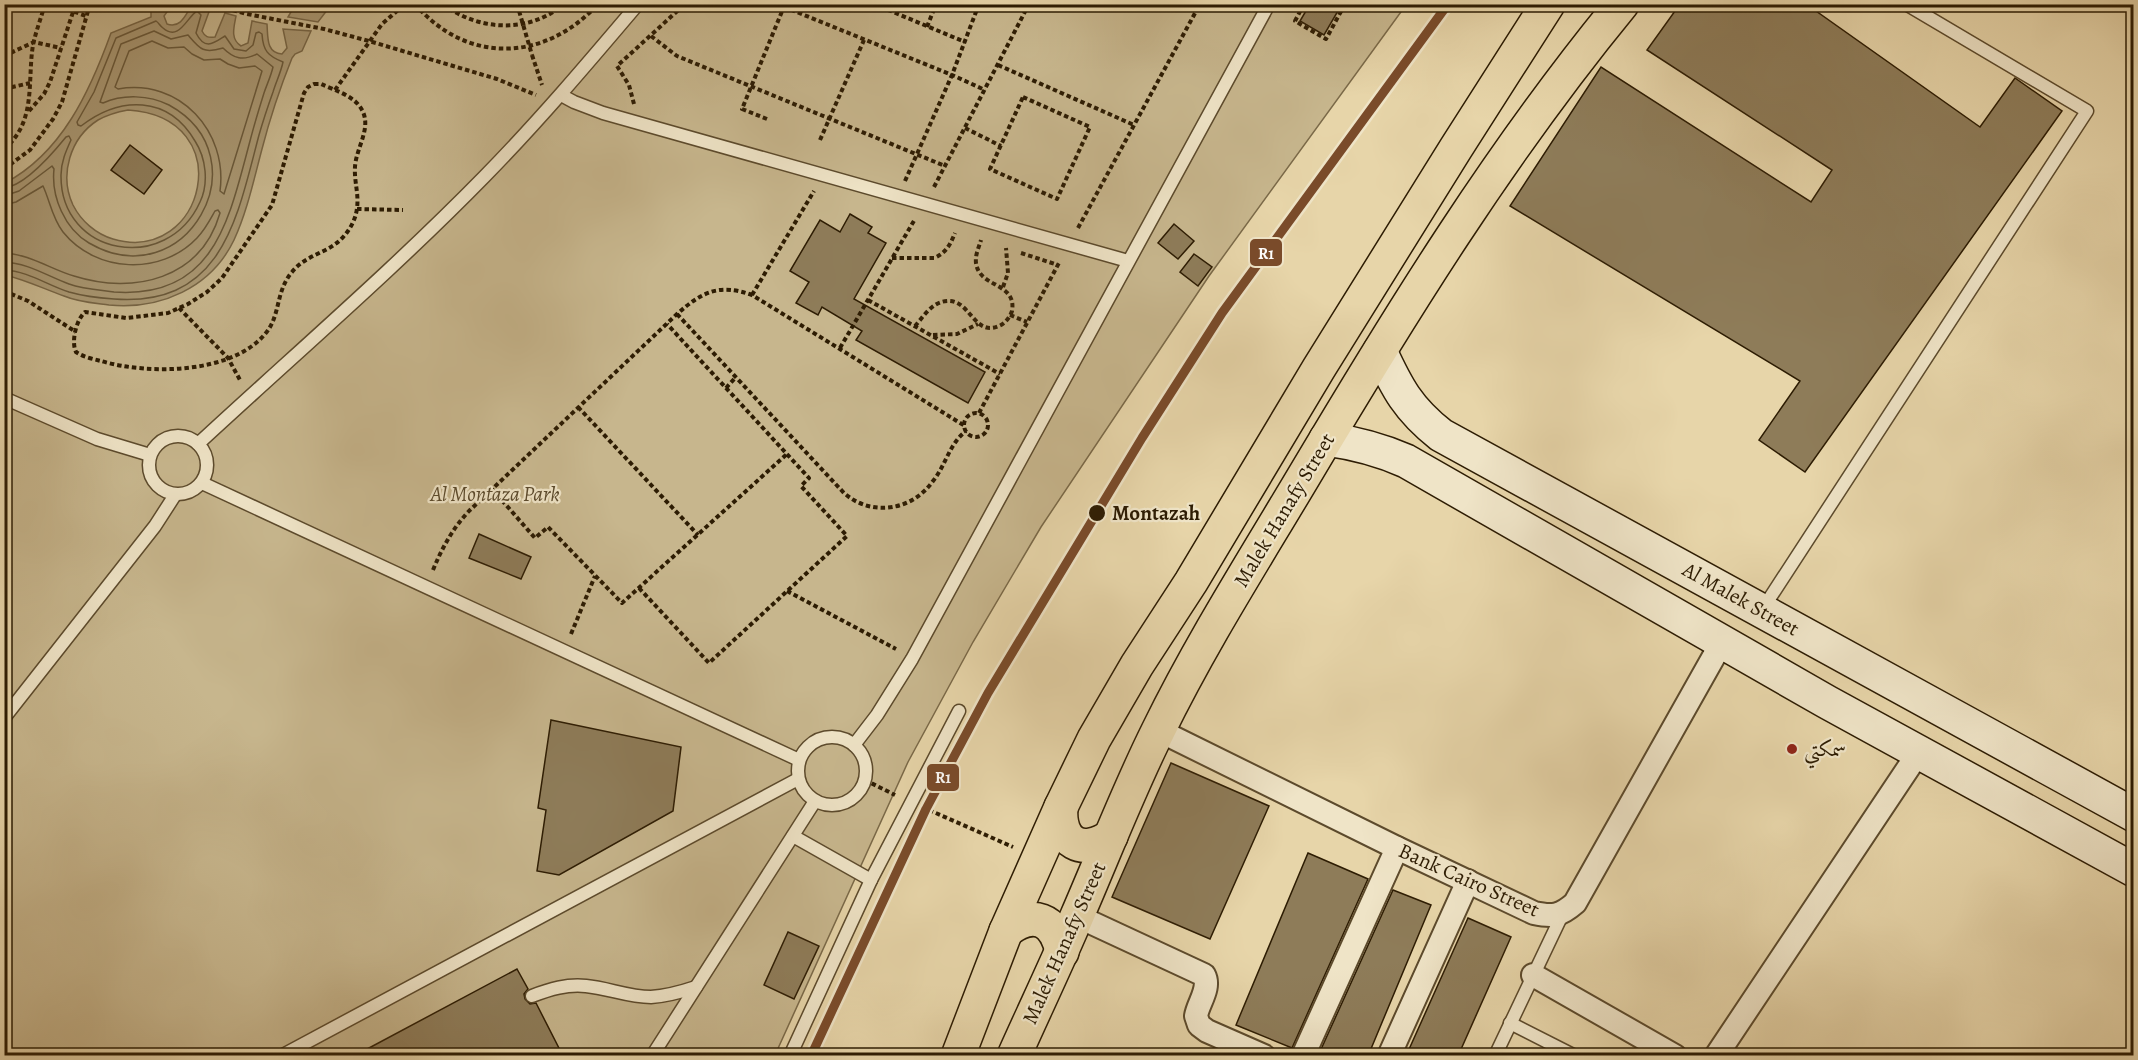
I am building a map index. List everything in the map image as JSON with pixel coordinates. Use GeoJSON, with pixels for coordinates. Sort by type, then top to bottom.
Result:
{"type":"FeatureCollection","features":[{"type":"Feature","properties":{"kind":"highway","name":"Malek Hanafy Street"},"geometry":{"type":"LineString","coordinates":[[958,1056],[1006,931],[1060,807],[1094,739],[1319,368],[1548,4]]}},
{"type":"Feature","properties":{"kind":"highway","name":"Malek Hanafy Street"},"geometry":{"type":"LineString","coordinates":[[1014,1056],[1062,952],[1158,730],[1187,675],[1326,439],[1458,226],[1541,106],[1622,4]]}},
{"type":"Feature","properties":{"kind":"highway"},"geometry":{"type":"LineString","coordinates":[[1060,807],[1060,823],[1067,838],[1082,846],[1098,845],[1111,836]]}},
{"type":"Feature","properties":{"kind":"highway"},"geometry":{"type":"LineString","coordinates":[[1006,931],[1018,922],[1026,920],[1033,919],[1048,924],[1059,936],[1062,952]]}},
{"type":"Feature","properties":{"kind":"street","name":"Al Malek Street"},"geometry":{"type":"LineString","coordinates":[[1380,351],[1403,397],[1420,418],[1441,435],[1851,658],[2133,815]]}},
{"type":"Feature","properties":{"kind":"street"},"geometry":{"type":"LineString","coordinates":[[1326,439],[1357,443],[1382,450],[1406,461],[1827,702],[2133,870]]}},
{"type":"Feature","properties":{"kind":"street","name":"Bank Cairo Street"},"geometry":{"type":"LineString","coordinates":[[1158,730],[1397,848],[1534,913],[1548,916],[1563,913],[1575,903],[1722,642]]}},
{"type":"Feature","properties":{"kind":"street"},"geometry":{"type":"LineString","coordinates":[[1827,702],[1851,658]]}},
{"type":"Feature","properties":{"kind":"street"},"geometry":{"type":"LineString","coordinates":[[1716,1056],[1919,752]]}},
{"type":"Feature","properties":{"kind":"street"},"geometry":{"type":"LineString","coordinates":[[1303,1056],[1397,848]]}},
{"type":"Feature","properties":{"kind":"street"},"geometry":{"type":"LineString","coordinates":[[1389,1056],[1468,881]]}},
{"type":"Feature","properties":{"kind":"street"},"geometry":{"type":"LineString","coordinates":[[1077,916],[1204,975],[1207,981],[1206,988],[1197,1006],[1196,1016],[1199,1025],[1207,1031],[1264,1056]]}},
{"type":"Feature","properties":{"kind":"street"},"geometry":{"type":"LineString","coordinates":[[1533,975],[1675,1056]]}},
{"type":"Feature","properties":{"kind":"lane"},"geometry":{"type":"LineString","coordinates":[[198,444],[442,219],[552,105],[638,4]]}},
{"type":"Feature","properties":{"kind":"lane"},"geometry":{"type":"LineString","coordinates":[[855,745],[877,715],[912,658],[1269,4]]}},
{"type":"Feature","properties":{"kind":"lane"},"geometry":{"type":"LineString","coordinates":[[1762,610],[2087,111],[1906,4]]}},
{"type":"Feature","properties":{"kind":"lane"},"geometry":{"type":"LineString","coordinates":[[561,95],[588,108],[638,123],[1128,261]]}},
{"type":"Feature","properties":{"kind":"lane"},"geometry":{"type":"LineString","coordinates":[[4,398],[96,439],[150,455]]}},
{"type":"Feature","properties":{"kind":"lane"},"geometry":{"type":"LineString","coordinates":[[175,436],[192,439],[198,444],[204,450],[207,467],[202,483],[190,493],[175,495],[166,492],[153,481],[149,473],[150,455],[160,442],[175,436]]}},
{"type":"Feature","properties":{"kind":"lane"},"geometry":{"type":"LineString","coordinates":[[202,483],[799,760]]}},
{"type":"Feature","properties":{"kind":"lane"},"geometry":{"type":"LineString","coordinates":[[4,718],[155,526],[175,495]]}},
{"type":"Feature","properties":{"kind":"lane"},"geometry":{"type":"LineString","coordinates":[[790,1056],[871,880],[959,711]]}},
{"type":"Feature","properties":{"kind":"lane"},"geometry":{"type":"LineString","coordinates":[[827,736],[846,739],[855,745],[864,759],[866,768],[865,780],[857,794],[842,803],[824,804],[815,801],[808,795],[798,779],[797,769],[804,751],[810,744],[827,736]]}},
{"type":"Feature","properties":{"kind":"lane"},"geometry":{"type":"LineString","coordinates":[[281,1056],[798,779]]}},
{"type":"Feature","properties":{"kind":"lane"},"geometry":{"type":"LineString","coordinates":[[652,1056],[815,801]]}},
{"type":"Feature","properties":{"kind":"lane"},"geometry":{"type":"LineString","coordinates":[[793,836],[871,880]]}},
{"type":"Feature","properties":{"kind":"lane"},"geometry":{"type":"LineString","coordinates":[[1495,1056],[1563,913]]}},
{"type":"Feature","properties":{"kind":"lane"},"geometry":{"type":"LineString","coordinates":[[532,996],[550,989],[575,986],[588,986],[628,995],[651,997],[674,994],[696,987]]}},
{"type":"Feature","properties":{"kind":"lane"},"geometry":{"type":"LineString","coordinates":[[1510,1023],[1575,1056]]}},
{"type":"Feature","properties":{"kind":"path"},"geometry":{"type":"LineString","coordinates":[[28,112],[34,42],[45,4]]}},
{"type":"Feature","properties":{"kind":"path"},"geometry":{"type":"LineString","coordinates":[[53,4],[86,16]]}},
{"type":"Feature","properties":{"kind":"path"},"geometry":{"type":"LineString","coordinates":[[4,169],[30,150],[53,119],[62,102],[90,4]]}},
{"type":"Feature","properties":{"kind":"path"},"geometry":{"type":"LineString","coordinates":[[211,4],[369,41],[516,85],[552,105]]}},
{"type":"Feature","properties":{"kind":"path"},"geometry":{"type":"LineString","coordinates":[[335,90],[369,41],[389,17],[405,4]]}},
{"type":"Feature","properties":{"kind":"path"},"geometry":{"type":"LineString","coordinates":[[415,4],[437,26],[452,36],[487,47],[505,49],[541,43],[558,36],[574,27],[598,4]]}},
{"type":"Feature","properties":{"kind":"path"},"geometry":{"type":"LineString","coordinates":[[443,4],[466,18],[498,26],[531,22],[546,16],[564,4]]}},
{"type":"Feature","properties":{"kind":"path"},"geometry":{"type":"LineString","coordinates":[[517,4],[532,55],[552,105]]}},
{"type":"Feature","properties":{"kind":"path"},"geometry":{"type":"LineString","coordinates":[[638,123],[629,85],[617,66],[685,4]]}},
{"type":"Feature","properties":{"kind":"path"},"geometry":{"type":"LineString","coordinates":[[777,4],[985,90]]}},
{"type":"Feature","properties":{"kind":"path"},"geometry":{"type":"LineString","coordinates":[[874,4],[965,42]]}},
{"type":"Feature","properties":{"kind":"path"},"geometry":{"type":"LineString","coordinates":[[927,27],[936,4]]}},
{"type":"Feature","properties":{"kind":"path"},"geometry":{"type":"LineString","coordinates":[[899,196],[952,75],[979,4]]}},
{"type":"Feature","properties":{"kind":"path"},"geometry":{"type":"LineString","coordinates":[[840,348],[945,166],[1029,4]]}},
{"type":"Feature","properties":{"kind":"path"},"geometry":{"type":"LineString","coordinates":[[979,413],[1200,4]]}},
{"type":"Feature","properties":{"kind":"path"},"geometry":{"type":"LineString","coordinates":[[1304,4],[1295,21],[1326,39],[1345,4]]}},
{"type":"Feature","properties":{"kind":"path"},"geometry":{"type":"LineString","coordinates":[[767,119],[742,109],[784,6]]}},
{"type":"Feature","properties":{"kind":"path"},"geometry":{"type":"LineString","coordinates":[[4,149],[16,136],[28,112],[44,93],[73,12]]}},
{"type":"Feature","properties":{"kind":"path"},"geometry":{"type":"LineString","coordinates":[[651,36],[677,56],[945,166]]}},
{"type":"Feature","properties":{"kind":"path"},"geometry":{"type":"LineString","coordinates":[[820,140],[864,40]]}},
{"type":"Feature","properties":{"kind":"path"},"geometry":{"type":"LineString","coordinates":[[4,56],[34,42],[61,48]]}},
{"type":"Feature","properties":{"kind":"path"},"geometry":{"type":"LineString","coordinates":[[998,65],[1134,125]]}},
{"type":"Feature","properties":{"kind":"path"},"geometry":{"type":"LineString","coordinates":[[4,88],[30,83]]}},
{"type":"Feature","properties":{"kind":"path"},"geometry":{"type":"LineString","coordinates":[[321,84],[335,90],[355,101],[365,116],[366,125],[356,156],[355,167],[357,208],[355,219],[343,238],[334,246],[302,262],[292,272],[281,290],[273,323],[266,333],[243,351],[228,358],[186,367],[160,369],[113,364],[76,352],[73,345],[79,318],[85,312],[126,318],[168,313],[207,292],[222,278],[272,205],[304,93],[308,87],[321,84]]}},
{"type":"Feature","properties":{"kind":"path"},"geometry":{"type":"LineString","coordinates":[[1023,97],[1090,127],[1057,199],[990,169],[1001,146],[1023,97]]}},
{"type":"Feature","properties":{"kind":"path"},"geometry":{"type":"LineString","coordinates":[[965,128],[1001,146]]}},
{"type":"Feature","properties":{"kind":"path"},"geometry":{"type":"LineString","coordinates":[[752,295],[824,175]]}},
{"type":"Feature","properties":{"kind":"path"},"geometry":{"type":"LineString","coordinates":[[357,208],[403,210]]}},
{"type":"Feature","properties":{"kind":"path"},"geometry":{"type":"LineString","coordinates":[[892,258],[940,256],[946,251],[955,233]]}},
{"type":"Feature","properties":{"kind":"path"},"geometry":{"type":"LineString","coordinates":[[915,326],[932,306],[945,301],[952,301],[964,307],[978,324],[992,328],[1000,326],[1010,315],[1012,303],[1007,291],[987,281],[978,270],[976,255],[981,240]]}},
{"type":"Feature","properties":{"kind":"path"},"geometry":{"type":"LineString","coordinates":[[1003,287],[1008,273],[1006,248]]}},
{"type":"Feature","properties":{"kind":"path"},"geometry":{"type":"LineString","coordinates":[[427,587],[437,560],[457,524],[677,314],[695,298],[706,293],[730,289],[752,295],[840,348],[965,428],[974,436],[980,436],[987,429],[987,419],[979,413],[971,414],[966,418],[965,428],[936,477],[923,492],[904,504],[883,509],[872,508],[852,500],[844,493],[677,314]]}},
{"type":"Feature","properties":{"kind":"path"},"geometry":{"type":"LineString","coordinates":[[4,291],[28,301],[76,332]]}},
{"type":"Feature","properties":{"kind":"path"},"geometry":{"type":"LineString","coordinates":[[868,300],[1000,374]]}},
{"type":"Feature","properties":{"kind":"path"},"geometry":{"type":"LineString","coordinates":[[179,308],[228,358],[250,396]]}},
{"type":"Feature","properties":{"kind":"path"},"geometry":{"type":"LineString","coordinates":[[1010,315],[1027,322]]}},
{"type":"Feature","properties":{"kind":"path"},"geometry":{"type":"LineString","coordinates":[[639,588],[709,663],[847,536],[801,486],[809,478],[667,324]]}},
{"type":"Feature","properties":{"kind":"path"},"geometry":{"type":"LineString","coordinates":[[930,335],[957,334],[978,324]]}},
{"type":"Feature","properties":{"kind":"path"},"geometry":{"type":"LineString","coordinates":[[726,388],[736,377]]}},
{"type":"Feature","properties":{"kind":"path"},"geometry":{"type":"LineString","coordinates":[[578,407],[698,535]]}},
{"type":"Feature","properties":{"kind":"path"},"geometry":{"type":"LineString","coordinates":[[492,489],[535,538],[548,526],[622,603],[787,454]]}},
{"type":"Feature","properties":{"kind":"path"},"geometry":{"type":"LineString","coordinates":[[564,651],[596,576]]}},
{"type":"Feature","properties":{"kind":"path"},"geometry":{"type":"LineString","coordinates":[[788,591],[912,658]]}},
{"type":"Feature","properties":{"kind":"path"},"geometry":{"type":"LineString","coordinates":[[865,780],[1038,858]]}},
{"type":"Feature","properties":{"kind":"green space","name":"Al Montaza Park"},"geometry":{"type":"Polygon","coordinates":[[[5,5],[1406,5],[1209,276],[1041,527],[973,642],[908,762],[775,1055],[5,1056],[5,5]]]}},
{"type":"Feature","properties":{"kind":"water"},"geometry":{"type":"Polygon","coordinates":[[[157,4],[172,5],[164,16],[167,24],[172,25],[182,20],[192,5],[210,9],[202,31],[210,37],[215,37],[225,13],[236,16],[234,36],[241,46],[248,43],[252,21],[267,24],[270,47],[273,51],[282,54],[287,48],[283,29],[311,31],[302,51],[292,58],[283,81],[234,240],[224,257],[198,283],[165,299],[147,304],[128,306],[80,301],[5,275],[5,183],[43,155],[58,138],[72,118],[94,77],[111,33],[151,17],[151,11],[157,4]],[[128,110],[112,114],[98,120],[88,128],[74,147],[67,170],[69,193],[80,216],[101,234],[113,239],[145,241],[170,231],[188,212],[197,187],[197,161],[186,137],[164,119],[128,110]]]}},
{"type":"Feature","properties":{"kind":"water"},"geometry":{"type":"Polygon","coordinates":[[[295,5],[331,5],[318,22],[288,17],[295,5]]]}},
{"type":"Feature","properties":{"kind":"building"},"geometry":{"type":"Polygon","coordinates":[[[1310,4],[1342,4],[1324,35],[1300,21],[1310,4]]]}},
{"type":"Feature","properties":{"kind":"building"},"geometry":{"type":"Polygon","coordinates":[[[1680,4],[1806,4],[1980,127],[2015,78],[2062,111],[1805,472],[1759,440],[1800,381],[1510,206],[1601,67],[1811,202],[1832,170],[1647,50],[1680,4]]]}},
{"type":"Feature","properties":{"kind":"building"},"geometry":{"type":"Polygon","coordinates":[[[130,145],[162,170],[144,194],[111,170],[130,145]]]}},
{"type":"Feature","properties":{"kind":"building"},"geometry":{"type":"Polygon","coordinates":[[[850,214],[872,227],[868,233],[886,243],[854,299],[985,372],[968,403],[856,340],[862,331],[822,307],[818,315],[796,303],[809,282],[790,271],[820,220],[840,232],[850,214]]]}},
{"type":"Feature","properties":{"kind":"building"},"geometry":{"type":"Polygon","coordinates":[[[1174,224],[1194,241],[1178,259],[1158,243],[1174,224]]]}},
{"type":"Feature","properties":{"kind":"building"},"geometry":{"type":"Polygon","coordinates":[[[1194,254],[1212,267],[1198,286],[1180,272],[1194,254]]]}},
{"type":"Feature","properties":{"kind":"building"},"geometry":{"type":"Polygon","coordinates":[[[479,534],[531,557],[521,579],[469,558],[479,534]]]}},
{"type":"Feature","properties":{"kind":"building"},"geometry":{"type":"Polygon","coordinates":[[[551,720],[681,747],[673,811],[559,875],[537,871],[546,810],[538,808],[551,720]]]}},
{"type":"Feature","properties":{"kind":"building"},"geometry":{"type":"Polygon","coordinates":[[[1171,763],[1269,806],[1210,939],[1112,897],[1171,763]]]}},
{"type":"Feature","properties":{"kind":"building"},"geometry":{"type":"Polygon","coordinates":[[[1308,853],[1368,879],[1292,1048],[1236,1025],[1308,853]]]}},
{"type":"Feature","properties":{"kind":"building"},"geometry":{"type":"Polygon","coordinates":[[[1393,890],[1431,905],[1368,1056],[1318,1056],[1393,890]]]}},
{"type":"Feature","properties":{"kind":"building"},"geometry":{"type":"Polygon","coordinates":[[[1468,918],[1511,937],[1458,1056],[1406,1056],[1468,918]]]}},
{"type":"Feature","properties":{"kind":"building"},"geometry":{"type":"Polygon","coordinates":[[[788,932],[819,946],[794,999],[764,985],[788,932]]]}},
{"type":"Feature","properties":{"kind":"building"},"geometry":{"type":"Polygon","coordinates":[[[517,969],[528,989],[524,994],[525,999],[530,1004],[536,1003],[563,1056],[354,1056],[517,969]]]}},
{"type":"Feature","properties":{"kind":"transit line","name":"R1"},"geometry":{"type":"LineString","coordinates":[[811,1056],[926,809],[988,693],[1142,438],[1222,313],[1448,4]]}},
{"type":"Feature","properties":{"kind":"place","name":"Montazah"},"geometry":{"type":"Point","coordinates":[1097,513]}},
{"type":"Feature","properties":{"kind":"place","name":"سمكتي"},"geometry":{"type":"Point","coordinates":[1792,749]}}]}
